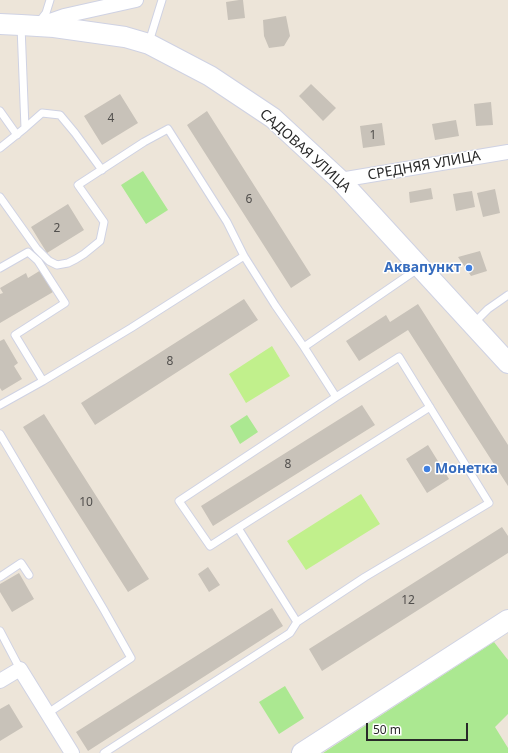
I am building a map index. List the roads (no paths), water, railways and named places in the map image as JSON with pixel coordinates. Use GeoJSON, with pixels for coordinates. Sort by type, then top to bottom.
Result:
{"type":"FeatureCollection","features":[{"type":"Feature","properties":{"kind":"main road","name":"САДОВАЯ УЛИЦА"},"geometry":{"type":"LineString","coordinates":[[0,24],[54,27],[125,37],[149,44],[210,76],[274,118],[340,180],[419,268],[508,363]]}},
{"type":"Feature","properties":{"kind":"main road"},"geometry":{"type":"LineString","coordinates":[[302,753],[508,620]]}},
{"type":"Feature","properties":{"kind":"street"},"geometry":{"type":"LineString","coordinates":[[29,25],[136,0]]}},
{"type":"Feature","properties":{"kind":"street","name":"СРЕДНЯЯ УЛИЦА"},"geometry":{"type":"LineString","coordinates":[[340,180],[508,152]]}},
{"type":"Feature","properties":{"kind":"street"},"geometry":{"type":"LineString","coordinates":[[0,681],[20,669],[72,753]]}},
{"type":"Feature","properties":{"kind":"lane"},"geometry":{"type":"LineString","coordinates":[[25,128],[29,25],[46,13],[50,0]]}},
{"type":"Feature","properties":{"kind":"lane"},"geometry":{"type":"LineString","coordinates":[[149,44],[162,0]]}},
{"type":"Feature","properties":{"kind":"lane"},"geometry":{"type":"LineString","coordinates":[[0,111],[17,135]]}},
{"type":"Feature","properties":{"kind":"lane"},"geometry":{"type":"LineString","coordinates":[[0,148],[42,112],[60,115],[76,133],[102,170]]}},
{"type":"Feature","properties":{"kind":"lane"},"geometry":{"type":"LineString","coordinates":[[0,197],[37,249],[49,261],[57,265],[68,263],[84,254],[100,241],[104,222],[78,185],[144,142],[168,129],[227,222],[244,256],[336,397]]}},
{"type":"Feature","properties":{"kind":"lane"},"geometry":{"type":"LineString","coordinates":[[0,268],[28,252],[38,261],[65,303],[15,334],[43,381]]}},
{"type":"Feature","properties":{"kind":"lane"},"geometry":{"type":"LineString","coordinates":[[0,405],[131,328],[244,256]]}},
{"type":"Feature","properties":{"kind":"lane"},"geometry":{"type":"LineString","coordinates":[[304,347],[419,268]]}},
{"type":"Feature","properties":{"kind":"lane"},"geometry":{"type":"LineString","coordinates":[[473,324],[488,309],[508,295]]}},
{"type":"Feature","properties":{"kind":"lane"},"geometry":{"type":"LineString","coordinates":[[104,753],[290,633],[297,622],[365,577],[489,503],[430,407],[399,357],[179,501],[210,546],[430,407]]}},
{"type":"Feature","properties":{"kind":"lane"},"geometry":{"type":"LineString","coordinates":[[0,434],[131,658],[48,713]]}},
{"type":"Feature","properties":{"kind":"lane"},"geometry":{"type":"LineString","coordinates":[[238,528],[297,622]]}},
{"type":"Feature","properties":{"kind":"lane"},"geometry":{"type":"LineString","coordinates":[[0,577],[22,563],[29,575]]}},
{"type":"Feature","properties":{"kind":"lane"},"geometry":{"type":"LineString","coordinates":[[0,631],[2,641],[20,669]]}},
{"type":"Feature","properties":{"kind":"place","name":"Аквапункт"},"geometry":{"type":"Point","coordinates":[469,268]}},
{"type":"Feature","properties":{"kind":"place","name":"Монетка"},"geometry":{"type":"Point","coordinates":[427,469]}}]}
